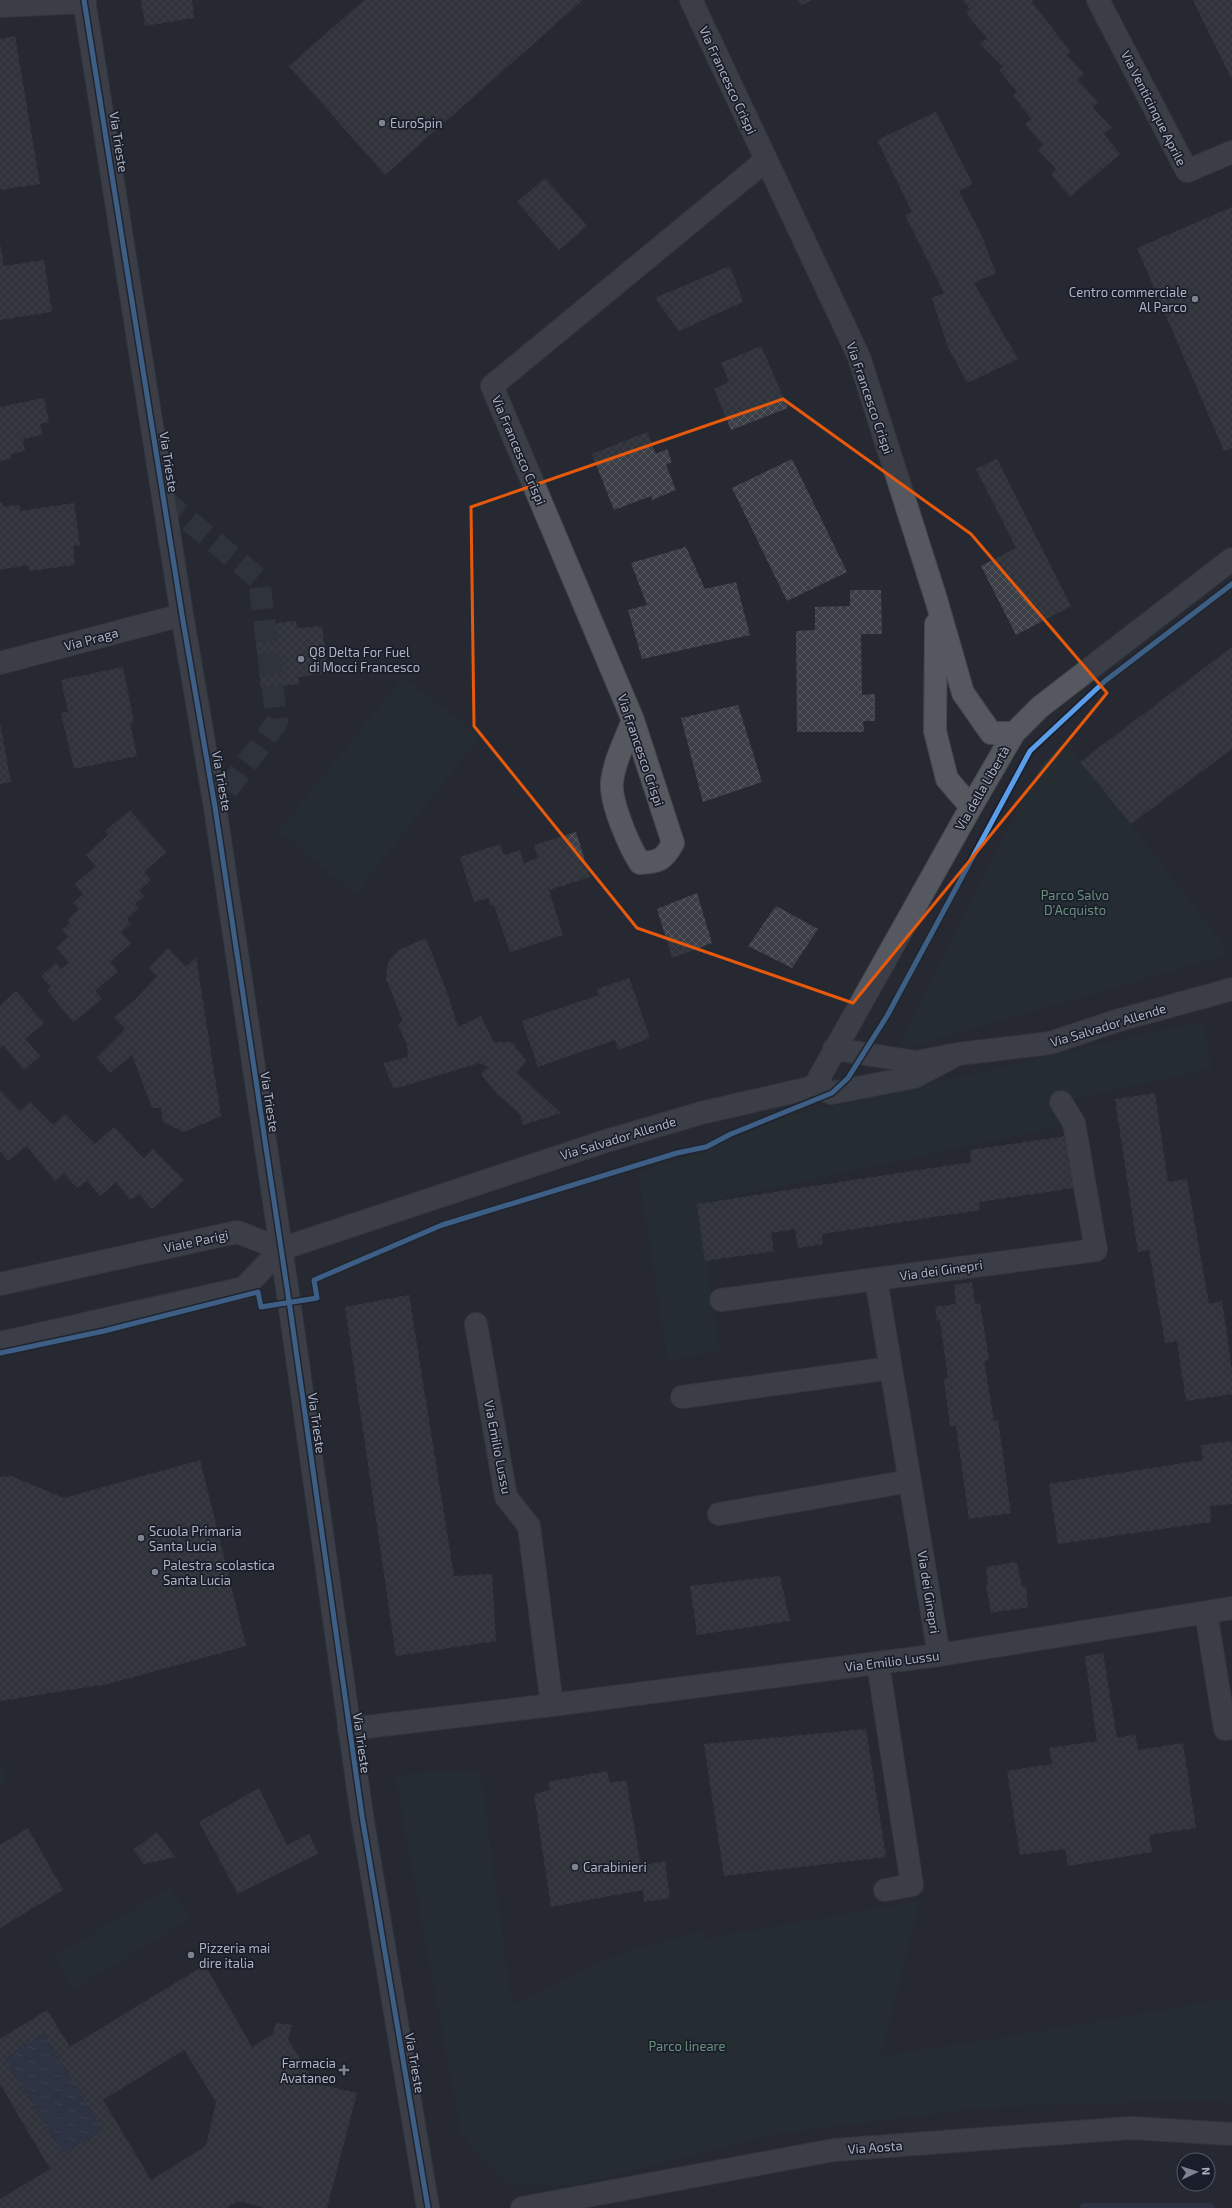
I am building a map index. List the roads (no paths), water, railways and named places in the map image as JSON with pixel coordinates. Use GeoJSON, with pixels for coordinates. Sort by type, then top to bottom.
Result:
{"type":"FeatureCollection","features":[{"type":"Feature","properties":{"kind":"street","name":"Via Francesco Crispi"},"geometry":{"type":"LineString","coordinates":[[691,0],[765,161],[859,357],[936,599],[963,693],[991,733],[1014,733]]}},
{"type":"Feature","properties":{"kind":"street","name":"Via Venticinque Aprile"},"geometry":{"type":"LineString","coordinates":[[1098,0],[1187,172],[1232,152]]}},
{"type":"Feature","properties":{"kind":"street"},"geometry":{"type":"LineString","coordinates":[[0,6],[84,1]]}},
{"type":"Feature","properties":{"kind":"street","name":"Via Trieste"},"geometry":{"type":"LineString","coordinates":[[84,1],[182,615],[215,807],[281,1249],[349,1729],[374,1889],[428,2208]]}},
{"type":"Feature","properties":{"kind":"street","name":"Via Francesco Crispi"},"geometry":{"type":"LineString","coordinates":[[633,720],[612,782],[616,807],[632,850],[640,863],[656,862],[667,854],[673,843],[633,720],[492,386],[765,161]]}},
{"type":"Feature","properties":{"kind":"street","name":"Via della Libertà"},"geometry":{"type":"LineString","coordinates":[[814,1087],[834,1049],[1014,733],[1040,707],[1232,559]]}},
{"type":"Feature","properties":{"kind":"street"},"geometry":{"type":"LineString","coordinates":[[936,599],[935,731],[947,779],[971,807]]}},
{"type":"Feature","properties":{"kind":"street","name":"Via Praga"},"geometry":{"type":"LineString","coordinates":[[0,663],[182,615]]}},
{"type":"Feature","properties":{"kind":"street","name":"Via Salvador Allende"},"geometry":{"type":"LineString","coordinates":[[834,1049],[916,1062],[958,1054],[1050,1043],[1116,1021],[1232,989]]}},
{"type":"Feature","properties":{"kind":"street","name":"Via Salvador Allende"},"geometry":{"type":"LineString","coordinates":[[281,1249],[606,1141],[700,1113],[814,1087],[832,1093],[914,1077],[958,1054]]}},
{"type":"Feature","properties":{"kind":"street","name":"Via dei Ginepri"},"geometry":{"type":"LineString","coordinates":[[939,1655],[876,1279],[1096,1250],[1074,1123],[1061,1102]]}},
{"type":"Feature","properties":{"kind":"street","name":"Viale Parigi"},"geometry":{"type":"LineString","coordinates":[[0,1284],[237,1232],[281,1249]]}},
{"type":"Feature","properties":{"kind":"street"},"geometry":{"type":"LineString","coordinates":[[0,1343],[244,1288],[281,1249]]}},
{"type":"Feature","properties":{"kind":"street"},"geometry":{"type":"LineString","coordinates":[[721,1300],[876,1279]]}},
{"type":"Feature","properties":{"kind":"street","name":"Via Emilio Lussu"},"geometry":{"type":"LineString","coordinates":[[476,1324],[506,1497],[529,1526],[552,1705]]}},
{"type":"Feature","properties":{"kind":"street"},"geometry":{"type":"LineString","coordinates":[[682,1397],[891,1368]]}},
{"type":"Feature","properties":{"kind":"street"},"geometry":{"type":"LineString","coordinates":[[719,1514],[910,1481]]}},
{"type":"Feature","properties":{"kind":"street","name":"Via Emilio Lussu"},"geometry":{"type":"LineString","coordinates":[[349,1729],[552,1705],[939,1655],[1232,1608]]}},
{"type":"Feature","properties":{"kind":"street"},"geometry":{"type":"LineString","coordinates":[[1206,1613],[1225,1729],[1232,1728]]}},
{"type":"Feature","properties":{"kind":"street"},"geometry":{"type":"LineString","coordinates":[[878,1663],[912,1885],[885,1890]]}},
{"type":"Feature","properties":{"kind":"street","name":"Via Aosta"},"geometry":{"type":"LineString","coordinates":[[522,2208],[834,2150],[1131,2128],[1232,2134]]}},
{"type":"Feature","properties":{"kind":"water"},"geometry":{"type":"Polygon","coordinates":[[[44,2034],[102,2130],[63,2154],[5,2058],[44,2034]]]}},
{"type":"Feature","properties":{"kind":"waterway"},"geometry":{"type":"LineString","coordinates":[[1085,2208],[1209,2208]]}},
{"type":"Feature","properties":{"kind":"tunnel"},"geometry":{"type":"LineString","coordinates":[[164,500],[259,579],[277,722],[215,807]]}},
{"type":"Feature","properties":{"kind":"place","name":"EuroSpin"},"geometry":{"type":"Point","coordinates":[382,123]}},
{"type":"Feature","properties":{"kind":"place","name":"Centro commerciale Al Parco"},"geometry":{"type":"Point","coordinates":[1195,299]}},
{"type":"Feature","properties":{"kind":"place","name":"Q8 Delta For Fuel di Mocci Francesco"},"geometry":{"type":"Point","coordinates":[301,659]}},
{"type":"Feature","properties":{"kind":"place","name":"Scuola Primaria Santa Lucia"},"geometry":{"type":"Point","coordinates":[141,1538]}},
{"type":"Feature","properties":{"kind":"place","name":"Palestra scolastica Santa Lucia"},"geometry":{"type":"Point","coordinates":[155,1572]}},
{"type":"Feature","properties":{"kind":"place","name":"Carabinieri"},"geometry":{"type":"Point","coordinates":[575,1867]}},
{"type":"Feature","properties":{"kind":"place","name":"Pizzeria mai dire italia"},"geometry":{"type":"Point","coordinates":[191,1955]}},
{"type":"Feature","properties":{"kind":"place","name":"Farmacia Avataneo"},"geometry":{"type":"Point","coordinates":[344,2070]}},
{"type":"Feature","properties":{"kind":"park label","name":"Parco Salvo D'Acquisto"},"geometry":{"type":"Point","coordinates":[1075,902]}},
{"type":"Feature","properties":{"kind":"park label","name":"Parco lineare"},"geometry":{"type":"Point","coordinates":[687,2046]}}]}
